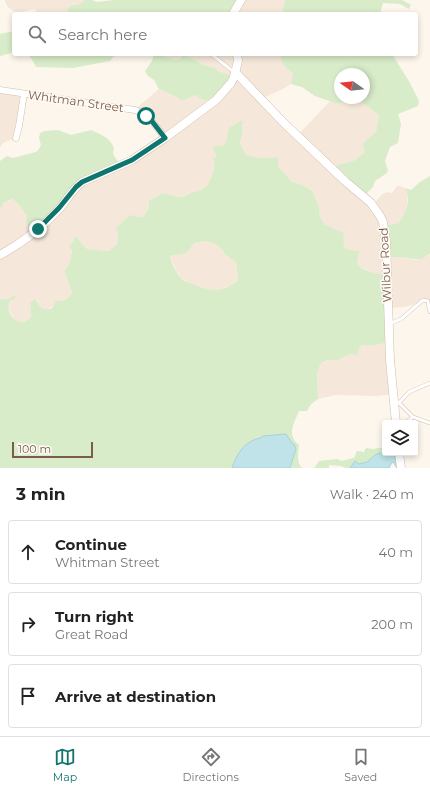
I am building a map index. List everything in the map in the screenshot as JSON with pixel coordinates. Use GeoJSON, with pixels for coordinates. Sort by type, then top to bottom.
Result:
{"type":"FeatureCollection","features":[{"type":"Feature","properties":{"kind":"street"},"geometry":{"type":"LineString","coordinates":[[234,12],[241,0]]}},
{"type":"Feature","properties":{"kind":"street"},"geometry":{"type":"LineString","coordinates":[[0,255],[20,244],[46,222],[82,182],[132,160],[165,138],[216,100],[231,83],[236,73],[237,56]]}},
{"type":"Feature","properties":{"kind":"street","name":"Wilbur Road"},"geometry":{"type":"LineString","coordinates":[[236,73],[284,123],[345,182],[371,203],[383,222],[386,242],[390,360],[396,400],[396,420]]}},
{"type":"Feature","properties":{"kind":"street","name":"Whitman Street"},"geometry":{"type":"LineString","coordinates":[[0,90],[135,110],[151,120],[165,138]]}},
{"type":"Feature","properties":{"kind":"street"},"geometry":{"type":"LineString","coordinates":[[16,138],[24,94]]}},
{"type":"Feature","properties":{"kind":"street"},"geometry":{"type":"LineString","coordinates":[[400,456],[402,468]]}},
{"type":"Feature","properties":{"kind":"lane"},"geometry":{"type":"LineString","coordinates":[[214,56],[236,73]]}},
{"type":"Feature","properties":{"kind":"lane"},"geometry":{"type":"LineString","coordinates":[[388,325],[401,319],[423,300],[428,301],[430,312]]}},
{"type":"Feature","properties":{"kind":"lane"},"geometry":{"type":"LineString","coordinates":[[430,383],[409,392],[396,400],[413,417],[430,423]]}},
{"type":"Feature","properties":{"kind":"lane"},"geometry":{"type":"LineString","coordinates":[[409,420],[413,417]]}},
{"type":"Feature","properties":{"kind":"shaded area"},"geometry":{"type":"Polygon","coordinates":[[[5,0],[85,0],[80,4],[69,6],[66,12],[36,12],[35,9],[23,12],[15,12],[8,7],[5,0]]]}},
{"type":"Feature","properties":{"kind":"shaded area"},"geometry":{"type":"Polygon","coordinates":[[[244,0],[285,1],[282,12],[239,12],[244,0]]]}},
{"type":"Feature","properties":{"kind":"shaded area"},"geometry":{"type":"Polygon","coordinates":[[[164,56],[182,56],[180,59],[175,60],[164,56]]]}},
{"type":"Feature","properties":{"kind":"shaded area"},"geometry":{"type":"Polygon","coordinates":[[[182,56],[280,56],[284,66],[293,73],[291,84],[263,98],[298,135],[330,101],[334,104],[364,104],[379,115],[376,132],[362,144],[365,152],[355,160],[338,165],[373,205],[382,194],[388,192],[392,193],[397,186],[406,189],[408,193],[404,215],[399,223],[385,226],[388,258],[403,257],[416,260],[429,255],[430,253],[430,301],[404,307],[388,308],[386,275],[373,273],[357,264],[357,261],[344,247],[344,233],[324,224],[320,216],[320,212],[302,185],[292,182],[278,166],[277,157],[258,159],[246,155],[240,143],[243,122],[222,146],[216,146],[214,149],[218,157],[214,161],[215,165],[210,182],[203,189],[198,192],[187,194],[184,197],[163,193],[149,204],[144,216],[118,232],[117,244],[109,251],[87,249],[77,237],[75,237],[71,245],[72,250],[70,262],[64,272],[72,292],[69,297],[48,309],[43,309],[37,300],[30,303],[31,317],[27,321],[20,323],[15,320],[9,308],[9,303],[14,295],[9,299],[0,299],[0,209],[2,205],[6,201],[12,199],[18,202],[27,216],[166,138],[154,122],[134,110],[159,89],[177,97],[182,101],[195,95],[202,100],[227,74],[218,71],[215,68],[201,64],[197,61],[182,56]]]}},
{"type":"Feature","properties":{"kind":"shaded area"},"geometry":{"type":"Polygon","coordinates":[[[0,89],[30,94],[23,107],[16,138],[3,143],[0,147],[0,89]]]}},
{"type":"Feature","properties":{"kind":"shaded area"},"geometry":{"type":"Polygon","coordinates":[[[205,241],[216,244],[223,250],[224,254],[236,262],[238,281],[221,289],[213,290],[197,286],[182,279],[170,256],[187,253],[194,243],[205,241]]]}},
{"type":"Feature","properties":{"kind":"shaded area"},"geometry":{"type":"Polygon","coordinates":[[[389,343],[394,394],[377,396],[335,395],[318,399],[317,375],[322,362],[328,360],[338,360],[359,349],[362,345],[373,346],[389,343]]]}},
{"type":"Feature","properties":{"kind":"green space"},"geometry":{"type":"Polygon","coordinates":[[[85,0],[97,2],[114,0],[244,0],[239,12],[66,12],[69,6],[80,4],[85,0]]]}},
{"type":"Feature","properties":{"kind":"green space"},"geometry":{"type":"Polygon","coordinates":[[[284,0],[402,0],[411,5],[409,9],[400,4],[383,3],[381,12],[282,12],[284,0]]]}},
{"type":"Feature","properties":{"kind":"green space"},"geometry":{"type":"Polygon","coordinates":[[[12,31],[12,53],[0,56],[0,34],[12,31]]]}},
{"type":"Feature","properties":{"kind":"green space"},"geometry":{"type":"Polygon","coordinates":[[[29,56],[115,56],[110,61],[73,68],[36,67],[29,56]]]}},
{"type":"Feature","properties":{"kind":"green space"},"geometry":{"type":"Polygon","coordinates":[[[153,56],[164,56],[175,60],[180,59],[182,56],[187,56],[201,64],[215,68],[218,71],[234,77],[209,100],[202,100],[195,95],[182,101],[177,97],[159,89],[154,80],[148,76],[145,71],[152,61],[153,56]]]}},
{"type":"Feature","properties":{"kind":"green space"},"geometry":{"type":"Polygon","coordinates":[[[280,56],[393,56],[419,101],[418,106],[398,114],[401,124],[398,143],[390,147],[385,161],[388,170],[387,173],[375,181],[373,187],[365,195],[334,169],[338,165],[355,160],[365,152],[362,144],[376,132],[379,115],[364,104],[370,104],[370,68],[334,68],[334,103],[315,96],[302,87],[291,84],[293,73],[281,61],[280,56]]]}},
{"type":"Feature","properties":{"kind":"green space"},"geometry":{"type":"Polygon","coordinates":[[[243,121],[243,130],[240,143],[246,155],[261,158],[277,157],[278,166],[292,182],[302,185],[312,191],[324,224],[344,233],[345,248],[359,251],[357,264],[366,270],[386,275],[389,343],[373,346],[362,345],[357,355],[350,354],[338,360],[328,360],[322,362],[317,375],[318,399],[311,404],[307,411],[299,411],[292,429],[293,437],[299,445],[298,460],[302,468],[290,468],[296,449],[261,438],[235,459],[232,468],[0,468],[0,299],[8,299],[14,295],[16,298],[10,301],[9,310],[13,318],[21,322],[26,321],[31,317],[30,303],[35,299],[43,309],[50,309],[56,301],[67,298],[72,292],[64,272],[70,262],[72,250],[69,246],[75,237],[77,237],[87,249],[109,251],[117,244],[118,235],[116,228],[130,215],[140,217],[144,216],[149,205],[149,201],[163,193],[184,197],[204,188],[210,181],[215,165],[213,159],[217,157],[213,149],[215,146],[222,146],[226,142],[229,128],[243,121]],[[205,241],[194,243],[187,253],[170,256],[174,268],[182,279],[199,287],[216,290],[232,285],[238,281],[236,262],[224,254],[223,250],[216,244],[205,241]]]}},
{"type":"Feature","properties":{"kind":"green space"},"geometry":{"type":"Polygon","coordinates":[[[58,130],[71,135],[91,130],[100,134],[108,139],[112,144],[114,148],[113,154],[119,163],[90,179],[33,235],[26,222],[27,216],[15,201],[12,199],[6,201],[0,209],[0,161],[7,156],[13,158],[36,152],[41,145],[39,138],[40,133],[58,130]]]}},
{"type":"Feature","properties":{"kind":"green space"},"geometry":{"type":"Polygon","coordinates":[[[430,176],[430,253],[420,259],[401,257],[388,258],[385,226],[399,223],[408,201],[405,188],[411,190],[430,176]]]}},
{"type":"Feature","properties":{"kind":"green space"},"geometry":{"type":"Polygon","coordinates":[[[366,448],[373,449],[382,448],[382,453],[376,454],[364,463],[359,464],[355,462],[350,468],[329,465],[329,468],[314,468],[319,461],[337,459],[342,461],[354,458],[357,451],[364,452],[366,448]]]}},
{"type":"Feature","properties":{"kind":"water"},"geometry":{"type":"Polygon","coordinates":[[[286,434],[296,449],[290,468],[232,468],[240,451],[250,442],[263,436],[286,434]]]}},
{"type":"Feature","properties":{"kind":"water"},"geometry":{"type":"Polygon","coordinates":[[[380,453],[382,453],[382,456],[395,456],[397,468],[393,462],[389,468],[350,468],[355,461],[359,464],[367,462],[375,455],[380,453]]]}},
{"type":"Feature","properties":{"kind":"route"},"geometry":{"type":"LineString","coordinates":[[38,229],[82,182],[132,160],[165,138],[146,116]]}}]}
